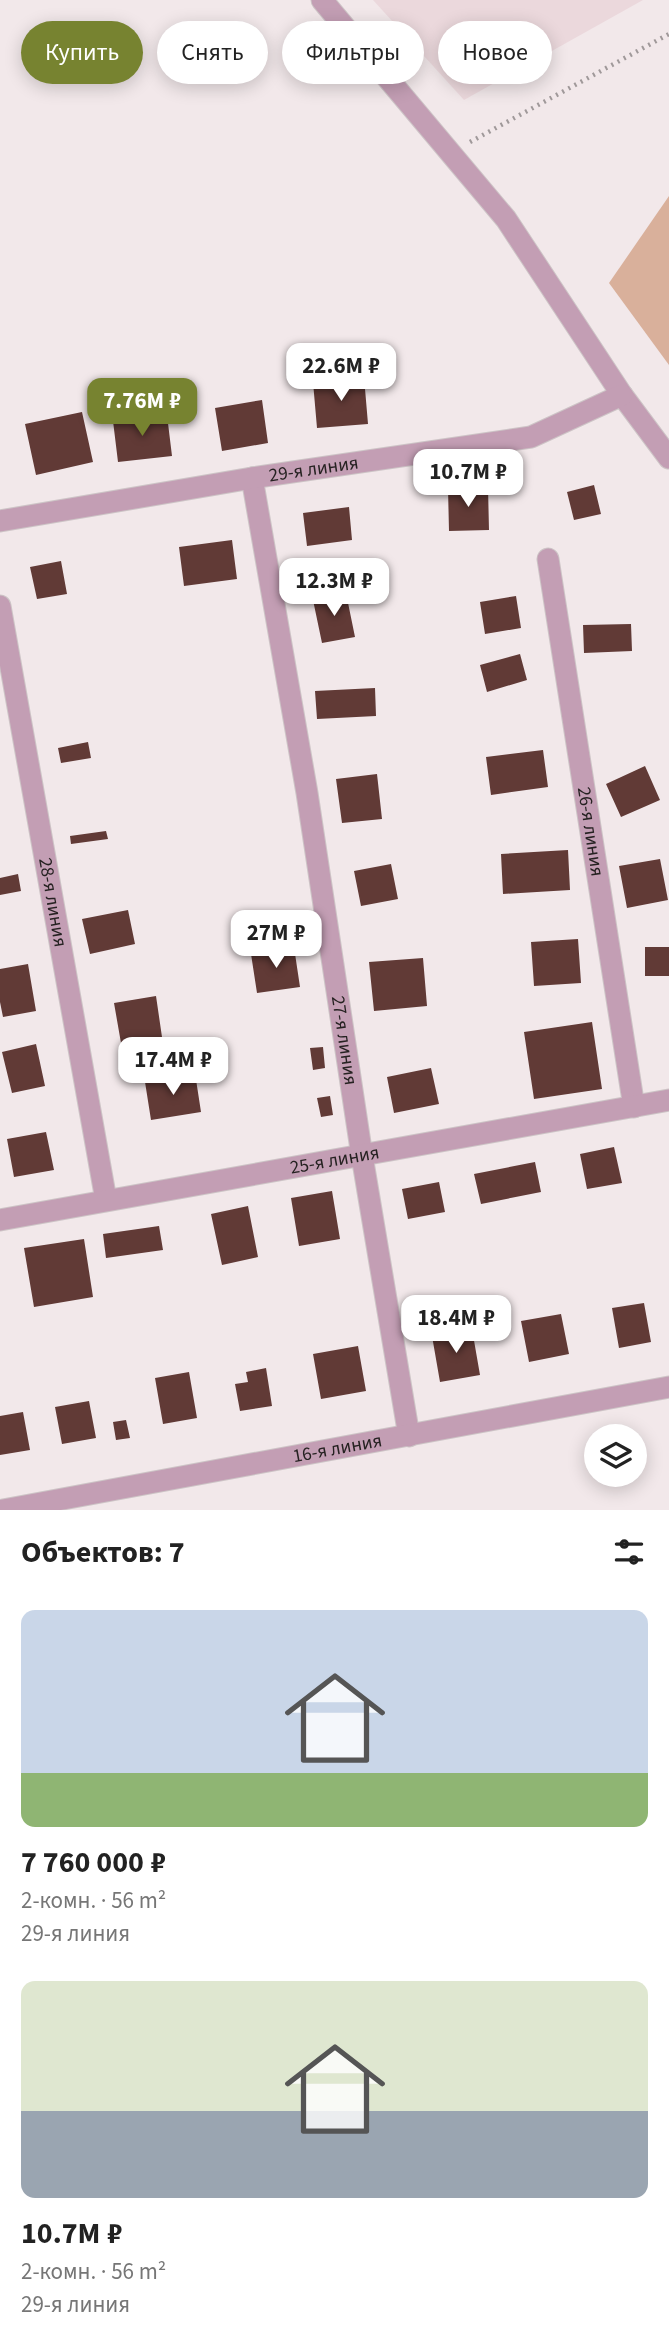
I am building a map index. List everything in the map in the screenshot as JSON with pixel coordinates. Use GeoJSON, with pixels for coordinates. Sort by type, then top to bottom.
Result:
{"type":"FeatureCollection","features":[{"type":"Feature","properties":{"kind":"street"},"geometry":{"type":"LineString","coordinates":[[322,0],[506,219],[622,395],[669,458]]}},
{"type":"Feature","properties":{"kind":"street","name":"29-я линия"},"geometry":{"type":"LineString","coordinates":[[0,520],[252,478],[531,437],[622,395]]}},
{"type":"Feature","properties":{"kind":"street","name":"27-я линия"},"geometry":{"type":"LineString","coordinates":[[252,478],[307,793],[362,1156],[409,1436]]}},
{"type":"Feature","properties":{"kind":"street","name":"26-я линия"},"geometry":{"type":"LineString","coordinates":[[548,559],[634,1107]]}},
{"type":"Feature","properties":{"kind":"street","name":"28-я линия"},"geometry":{"type":"LineString","coordinates":[[0,606],[106,1200]]}},
{"type":"Feature","properties":{"kind":"street","name":"25-я линия"},"geometry":{"type":"LineString","coordinates":[[0,1220],[669,1100]]}},
{"type":"Feature","properties":{"kind":"street","name":"16-я линия"},"geometry":{"type":"LineString","coordinates":[[3,1510],[669,1387]]}},
{"type":"Feature","properties":{"kind":"path"},"geometry":{"type":"LineString","coordinates":[[450,152],[669,34]]}},
{"type":"Feature","properties":{"kind":"shaded area"},"geometry":{"type":"Polygon","coordinates":[[[373,0],[643,0],[552,51],[552,21],[438,21],[438,71],[424,56],[424,21],[392,21],[373,0]]]}},
{"type":"Feature","properties":{"kind":"shaded area"},"geometry":{"type":"Polygon","coordinates":[[[449,84],[493,84],[464,100],[449,84]]]}},
{"type":"Feature","properties":{"kind":"shaded area"},"geometry":{"type":"Polygon","coordinates":[[[669,196],[669,365],[609,283],[669,196]]]}},
{"type":"Feature","properties":{"kind":"building"},"geometry":{"type":"Polygon","coordinates":[[[364,377],[368,424],[317,428],[313,382],[364,377]]]}},
{"type":"Feature","properties":{"kind":"building"},"geometry":{"type":"Polygon","coordinates":[[[262,400],[268,443],[222,451],[215,408],[262,400]]]}},
{"type":"Feature","properties":{"kind":"building"},"geometry":{"type":"Polygon","coordinates":[[[82,412],[93,462],[36,475],[25,424],[82,412]]]}},
{"type":"Feature","properties":{"kind":"building"},"geometry":{"type":"Polygon","coordinates":[[[167,415],[172,456],[118,462],[113,421],[167,415]]]}},
{"type":"Feature","properties":{"kind":"building"},"geometry":{"type":"Polygon","coordinates":[[[594,485],[601,514],[574,520],[567,492],[594,485]]]}},
{"type":"Feature","properties":{"kind":"building"},"geometry":{"type":"Polygon","coordinates":[[[488,487],[489,530],[449,531],[448,488],[488,487]]]}},
{"type":"Feature","properties":{"kind":"building"},"geometry":{"type":"Polygon","coordinates":[[[349,507],[352,540],[307,546],[303,513],[349,507]]]}},
{"type":"Feature","properties":{"kind":"building"},"geometry":{"type":"Polygon","coordinates":[[[232,540],[237,579],[184,586],[179,547],[232,540]]]}},
{"type":"Feature","properties":{"kind":"building"},"geometry":{"type":"Polygon","coordinates":[[[61,561],[67,594],[37,599],[30,567],[61,561]]]}},
{"type":"Feature","properties":{"kind":"building"},"geometry":{"type":"Polygon","coordinates":[[[346,593],[355,637],[322,643],[313,600],[346,593]]]}},
{"type":"Feature","properties":{"kind":"building"},"geometry":{"type":"Polygon","coordinates":[[[516,596],[521,628],[485,634],[480,602],[516,596]]]}},
{"type":"Feature","properties":{"kind":"building"},"geometry":{"type":"Polygon","coordinates":[[[631,624],[632,651],[584,653],[583,625],[631,624]]]}},
{"type":"Feature","properties":{"kind":"building"},"geometry":{"type":"Polygon","coordinates":[[[520,654],[527,680],[487,692],[480,665],[520,654]]]}},
{"type":"Feature","properties":{"kind":"building"},"geometry":{"type":"Polygon","coordinates":[[[375,688],[376,716],[317,719],[315,691],[375,688]]]}},
{"type":"Feature","properties":{"kind":"building"},"geometry":{"type":"Polygon","coordinates":[[[88,742],[91,758],[61,763],[58,748],[88,742]]]}},
{"type":"Feature","properties":{"kind":"building"},"geometry":{"type":"Polygon","coordinates":[[[543,750],[548,787],[491,795],[486,757],[543,750]]]}},
{"type":"Feature","properties":{"kind":"building"},"geometry":{"type":"Polygon","coordinates":[[[645,766],[660,800],[621,817],[606,784],[645,766]]]}},
{"type":"Feature","properties":{"kind":"building"},"geometry":{"type":"Polygon","coordinates":[[[377,774],[382,819],[342,823],[336,779],[377,774]]]}},
{"type":"Feature","properties":{"kind":"building"},"geometry":{"type":"Polygon","coordinates":[[[106,831],[108,839],[71,844],[70,836],[106,831]]]}},
{"type":"Feature","properties":{"kind":"building"},"geometry":{"type":"Polygon","coordinates":[[[568,850],[570,890],[503,894],[501,854],[568,850]]]}},
{"type":"Feature","properties":{"kind":"building"},"geometry":{"type":"Polygon","coordinates":[[[660,859],[668,900],[627,908],[619,866],[660,859]]]}},
{"type":"Feature","properties":{"kind":"building"},"geometry":{"type":"Polygon","coordinates":[[[391,864],[398,899],[361,906],[354,871],[391,864]]]}},
{"type":"Feature","properties":{"kind":"building"},"geometry":{"type":"Polygon","coordinates":[[[18,874],[21,891],[0,895],[0,878],[18,874]]]}},
{"type":"Feature","properties":{"kind":"building"},"geometry":{"type":"Polygon","coordinates":[[[128,910],[135,944],[90,954],[82,919],[128,910]]]}},
{"type":"Feature","properties":{"kind":"building"},"geometry":{"type":"Polygon","coordinates":[[[578,939],[581,983],[534,986],[531,942],[578,939]]]}},
{"type":"Feature","properties":{"kind":"building"},"geometry":{"type":"Polygon","coordinates":[[[294,947],[300,987],[257,993],[251,954],[294,947]]]}},
{"type":"Feature","properties":{"kind":"building"},"geometry":{"type":"Polygon","coordinates":[[[645,947],[669,947],[669,976],[645,976],[645,947]]]}},
{"type":"Feature","properties":{"kind":"building"},"geometry":{"type":"Polygon","coordinates":[[[423,958],[427,1006],[374,1011],[369,962],[423,958]]]}},
{"type":"Feature","properties":{"kind":"building"},"geometry":{"type":"Polygon","coordinates":[[[28,964],[36,1011],[3,1017],[0,969],[28,964]]]}},
{"type":"Feature","properties":{"kind":"building"},"geometry":{"type":"Polygon","coordinates":[[[156,996],[162,1037],[121,1043],[114,1003],[156,996]]]}},
{"type":"Feature","properties":{"kind":"building"},"geometry":{"type":"Polygon","coordinates":[[[592,1022],[602,1089],[534,1099],[524,1032],[592,1022]]]}},
{"type":"Feature","properties":{"kind":"building"},"geometry":{"type":"Polygon","coordinates":[[[36,1044],[45,1086],[12,1093],[2,1052],[36,1044]]]}},
{"type":"Feature","properties":{"kind":"building"},"geometry":{"type":"Polygon","coordinates":[[[323,1047],[325,1068],[313,1070],[310,1048],[323,1047]]]}},
{"type":"Feature","properties":{"kind":"building"},"geometry":{"type":"Polygon","coordinates":[[[431,1068],[439,1104],[394,1113],[387,1077],[431,1068]]]}},
{"type":"Feature","properties":{"kind":"building"},"geometry":{"type":"Polygon","coordinates":[[[195,1073],[201,1112],[151,1120],[145,1082],[195,1073]]]}},
{"type":"Feature","properties":{"kind":"building"},"geometry":{"type":"Polygon","coordinates":[[[330,1096],[333,1115],[321,1117],[317,1098],[330,1096]]]}},
{"type":"Feature","properties":{"kind":"building"},"geometry":{"type":"Polygon","coordinates":[[[46,1132],[54,1170],[14,1177],[7,1139],[46,1132]]]}},
{"type":"Feature","properties":{"kind":"building"},"geometry":{"type":"Polygon","coordinates":[[[614,1147],[622,1183],[587,1189],[580,1154],[614,1147]]]}},
{"type":"Feature","properties":{"kind":"building"},"geometry":{"type":"Polygon","coordinates":[[[535,1162],[541,1192],[481,1204],[474,1174],[535,1162]]]}},
{"type":"Feature","properties":{"kind":"building"},"geometry":{"type":"Polygon","coordinates":[[[439,1182],[445,1212],[408,1219],[402,1189],[439,1182]]]}},
{"type":"Feature","properties":{"kind":"building"},"geometry":{"type":"Polygon","coordinates":[[[332,1191],[340,1239],[299,1246],[291,1198],[332,1191]]]}},
{"type":"Feature","properties":{"kind":"building"},"geometry":{"type":"Polygon","coordinates":[[[248,1206],[258,1257],[222,1265],[211,1214],[248,1206]]]}},
{"type":"Feature","properties":{"kind":"building"},"geometry":{"type":"Polygon","coordinates":[[[159,1226],[163,1250],[106,1258],[103,1234],[159,1226]]]}},
{"type":"Feature","properties":{"kind":"building"},"geometry":{"type":"Polygon","coordinates":[[[84,1239],[93,1297],[34,1307],[24,1248],[84,1239]]]}},
{"type":"Feature","properties":{"kind":"building"},"geometry":{"type":"Polygon","coordinates":[[[644,1303],[651,1342],[619,1348],[612,1308],[644,1303]]]}},
{"type":"Feature","properties":{"kind":"building"},"geometry":{"type":"Polygon","coordinates":[[[561,1314],[569,1354],[529,1362],[521,1321],[561,1314]]]}},
{"type":"Feature","properties":{"kind":"building"},"geometry":{"type":"Polygon","coordinates":[[[472,1329],[480,1375],[440,1382],[432,1336],[472,1329]]]}},
{"type":"Feature","properties":{"kind":"building"},"geometry":{"type":"Polygon","coordinates":[[[358,1346],[366,1391],[321,1399],[313,1354],[358,1346]]]}},
{"type":"Feature","properties":{"kind":"building"},"geometry":{"type":"Polygon","coordinates":[[[266,1368],[272,1406],[240,1411],[235,1384],[248,1382],[246,1372],[266,1368]]]}},
{"type":"Feature","properties":{"kind":"building"},"geometry":{"type":"Polygon","coordinates":[[[189,1372],[197,1418],[163,1424],[155,1378],[189,1372]]]}},
{"type":"Feature","properties":{"kind":"building"},"geometry":{"type":"Polygon","coordinates":[[[89,1401],[96,1438],[62,1444],[55,1407],[89,1401]]]}},
{"type":"Feature","properties":{"kind":"building"},"geometry":{"type":"Polygon","coordinates":[[[23,1412],[30,1450],[0,1455],[0,1416],[23,1412]]]}},
{"type":"Feature","properties":{"kind":"building"},"geometry":{"type":"Polygon","coordinates":[[[126,1420],[130,1438],[116,1440],[113,1422],[126,1420]]]}}]}
